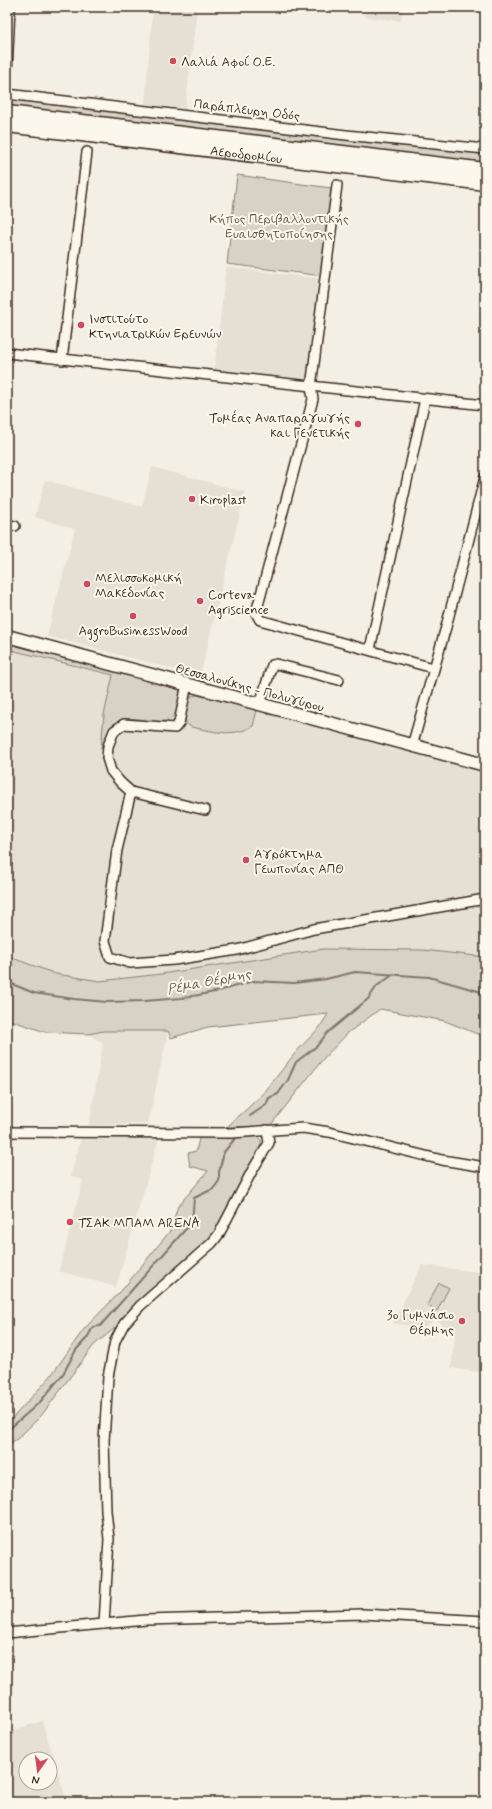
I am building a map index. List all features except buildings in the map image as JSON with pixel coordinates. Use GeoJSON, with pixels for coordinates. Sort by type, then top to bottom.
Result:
{"type":"FeatureCollection","features":[{"type":"Feature","properties":{"kind":"highway","name":"Αεροδρομίου"},"geometry":{"type":"LineString","coordinates":[[7,113],[485,170]]}},
{"type":"Feature","properties":{"kind":"highway","name":"Αεροδρομίου"},"geometry":{"type":"LineString","coordinates":[[7,124],[485,183]]}},
{"type":"Feature","properties":{"kind":"main road","name":"Θεσσαλονίκης - Πολυγύρου"},"geometry":{"type":"LineString","coordinates":[[7,636],[485,765]]}},
{"type":"Feature","properties":{"kind":"street"},"geometry":{"type":"LineString","coordinates":[[7,72],[10,7]]}},
{"type":"Feature","properties":{"kind":"street","name":"Παράπλευρη Οδός"},"geometry":{"type":"LineString","coordinates":[[7,94],[485,149]]}},
{"type":"Feature","properties":{"kind":"street"},"geometry":{"type":"LineString","coordinates":[[62,360],[87,152]]}},
{"type":"Feature","properties":{"kind":"street"},"geometry":{"type":"LineString","coordinates":[[337,185],[311,387],[313,399],[256,613],[260,620],[370,649],[433,668]]}},
{"type":"Feature","properties":{"kind":"street"},"geometry":{"type":"LineString","coordinates":[[7,354],[485,405]]}},
{"type":"Feature","properties":{"kind":"street"},"geometry":{"type":"LineString","coordinates":[[370,649],[426,399]]}},
{"type":"Feature","properties":{"kind":"street"},"geometry":{"type":"LineString","coordinates":[[412,746],[485,477]]}},
{"type":"Feature","properties":{"kind":"street"},"geometry":{"type":"LineString","coordinates":[[260,704],[271,668],[276,664],[339,680]]}},
{"type":"Feature","properties":{"kind":"street"},"geometry":{"type":"LineString","coordinates":[[187,684],[179,723],[175,728],[124,724],[114,731],[108,746],[107,758],[111,771],[131,792],[205,810]]}},
{"type":"Feature","properties":{"kind":"street"},"geometry":{"type":"LineString","coordinates":[[131,792],[117,850],[105,942],[110,957],[119,961],[130,963],[174,960],[237,950],[314,929],[485,899]]}},
{"type":"Feature","properties":{"kind":"street"},"geometry":{"type":"LineString","coordinates":[[7,1132],[224,1133],[290,1128],[316,1130],[442,1160],[485,1167]]}},
{"type":"Feature","properties":{"kind":"street"},"geometry":{"type":"LineString","coordinates":[[104,1624],[109,1539],[106,1511],[104,1441],[108,1377],[115,1341],[124,1324],[140,1306],[201,1254],[219,1234],[252,1171],[269,1143],[267,1130]]}},
{"type":"Feature","properties":{"kind":"street"},"geometry":{"type":"LineString","coordinates":[[7,1633],[146,1620],[374,1614],[485,1622]]}},
{"type":"Feature","properties":{"kind":"shaded area"},"geometry":{"type":"Polygon","coordinates":[[[153,7],[197,8],[185,109],[145,104],[153,7]]]}},
{"type":"Feature","properties":{"kind":"shaded area"},"geometry":{"type":"Polygon","coordinates":[[[366,7],[403,7],[401,21],[365,17],[366,7]]]}},
{"type":"Feature","properties":{"kind":"shaded area"},"geometry":{"type":"Polygon","coordinates":[[[226,267],[322,279],[310,383],[214,372],[226,267]]]}},
{"type":"Feature","properties":{"kind":"shaded area"},"geometry":{"type":"Polygon","coordinates":[[[152,467],[245,492],[200,676],[47,636],[75,529],[35,517],[45,480],[142,507],[152,467]]]}},
{"type":"Feature","properties":{"kind":"shaded area","name":"Αγρόκτημα Γεωπονίας ΑΠΘ"},"geometry":{"type":"Polygon","coordinates":[[[7,649],[113,675],[183,686],[485,771],[485,957],[423,950],[323,949],[161,974],[100,981],[56,974],[7,956],[7,649]]]}},
{"type":"Feature","properties":{"kind":"shaded area"},"geometry":{"type":"Polygon","coordinates":[[[104,1031],[168,1031],[148,1124],[89,1125],[103,1043],[88,1034],[104,1031]]]}},
{"type":"Feature","properties":{"kind":"shaded area"},"geometry":{"type":"Polygon","coordinates":[[[82,1134],[160,1134],[116,1287],[59,1271],[83,1180],[71,1176],[82,1134]]]}},
{"type":"Feature","properties":{"kind":"shaded area","name":"3ο Γυμνάσιο Θέρμης"},"geometry":{"type":"Polygon","coordinates":[[[422,1265],[485,1273],[485,1373],[451,1368],[455,1336],[436,1319],[423,1328],[393,1323],[422,1265]]]}},
{"type":"Feature","properties":{"kind":"shaded area"},"geometry":{"type":"Polygon","coordinates":[[[42,1721],[51,1751],[18,1751],[18,1791],[58,1791],[58,1773],[67,1802],[7,1802],[7,1732],[42,1721]]]}},
{"type":"Feature","properties":{"kind":"green space"},"geometry":{"type":"Polygon","coordinates":[[[7,98],[485,153],[485,166],[7,109],[7,98]]]}},
{"type":"Feature","properties":{"kind":"green space","name":"Κήπος Περιβαλλοντικής Ευαισθητοποίησης"},"geometry":{"type":"Polygon","coordinates":[[[237,175],[331,188],[323,276],[227,264],[237,175]]]}},
{"type":"Feature","properties":{"kind":"green space"},"geometry":{"type":"Polygon","coordinates":[[[7,642],[179,688],[180,694],[178,706],[174,715],[169,719],[162,721],[130,719],[118,722],[108,731],[101,748],[104,715],[113,675],[7,649],[7,642]]]}},
{"type":"Feature","properties":{"kind":"green space"},"geometry":{"type":"Polygon","coordinates":[[[197,695],[257,710],[253,726],[245,730],[230,733],[215,732],[191,727],[186,723],[186,709],[192,696],[197,695]]]}},
{"type":"Feature","properties":{"kind":"green space"},"geometry":{"type":"Polygon","coordinates":[[[323,949],[423,950],[485,957],[485,1037],[445,1021],[380,1009],[349,1032],[323,1059],[270,1126],[227,1127],[263,1094],[296,1052],[320,1027],[328,1014],[208,1027],[171,1038],[168,1031],[104,1031],[88,1034],[45,1032],[7,1019],[7,956],[56,974],[100,981],[161,974],[323,949]]]}},
{"type":"Feature","properties":{"kind":"green space"},"geometry":{"type":"Polygon","coordinates":[[[250,1131],[261,1140],[261,1145],[214,1237],[140,1299],[120,1324],[94,1345],[41,1416],[17,1439],[7,1445],[7,1424],[50,1377],[84,1329],[122,1290],[170,1231],[178,1206],[208,1171],[190,1166],[188,1153],[196,1151],[200,1135],[250,1131]]]}},
{"type":"Feature","properties":{"kind":"green space"},"geometry":{"type":"Polygon","coordinates":[[[439,1283],[449,1288],[437,1311],[427,1305],[439,1283]]]}},
{"type":"Feature","properties":{"kind":"waterway","name":"Ρέμα Θέρμης"},"geometry":{"type":"LineString","coordinates":[[7,982],[34,993],[74,999],[107,1002],[144,1001],[182,998],[215,992],[253,981],[294,983],[326,979],[355,972],[429,977],[485,993]]}},
{"type":"Feature","properties":{"kind":"waterway"},"geometry":{"type":"LineString","coordinates":[[250,1116],[266,1105],[269,1098],[278,1094],[288,1080],[296,1062],[317,1046],[327,1033],[368,999],[377,986],[394,974]]}},
{"type":"Feature","properties":{"kind":"waterway"},"geometry":{"type":"LineString","coordinates":[[7,1431],[40,1402],[63,1374],[76,1350],[87,1338],[93,1327],[100,1326],[192,1222],[194,1198],[213,1189],[219,1181],[219,1172],[224,1152],[237,1136]]}},
{"type":"Feature","properties":{"kind":"place","name":"Λαλιά Αφοί Ο.Ε."},"geometry":{"type":"Point","coordinates":[173,61]}},
{"type":"Feature","properties":{"kind":"place","name":"Ινστιτούτο Κτηνιατρικών Ερευνών"},"geometry":{"type":"Point","coordinates":[81,325]}},
{"type":"Feature","properties":{"kind":"place","name":"Τομέας Αναπαραγωγής και Γενετικής"},"geometry":{"type":"Point","coordinates":[358,424]}},
{"type":"Feature","properties":{"kind":"place","name":"Kiroplast"},"geometry":{"type":"Point","coordinates":[192,499]}},
{"type":"Feature","properties":{"kind":"place","name":"Μελισσοκομική Μακεδονίας"},"geometry":{"type":"Point","coordinates":[87,584]}},
{"type":"Feature","properties":{"kind":"place","name":"Corteva Agriscience"},"geometry":{"type":"Point","coordinates":[200,601]}},
{"type":"Feature","properties":{"kind":"place","name":"AggroBusinessWood"},"geometry":{"type":"Point","coordinates":[133,616]}},
{"type":"Feature","properties":{"kind":"place","name":"Αγρόκτημα Γεωπονίας ΑΠΘ"},"geometry":{"type":"Point","coordinates":[246,860]}},
{"type":"Feature","properties":{"kind":"place","name":"ΤΣΑΚ ΜΠΑΜ ARENA"},"geometry":{"type":"Point","coordinates":[70,1222]}},
{"type":"Feature","properties":{"kind":"place","name":"3ο Γυμνάσιο Θέρμης"},"geometry":{"type":"Point","coordinates":[462,1321]}}]}
